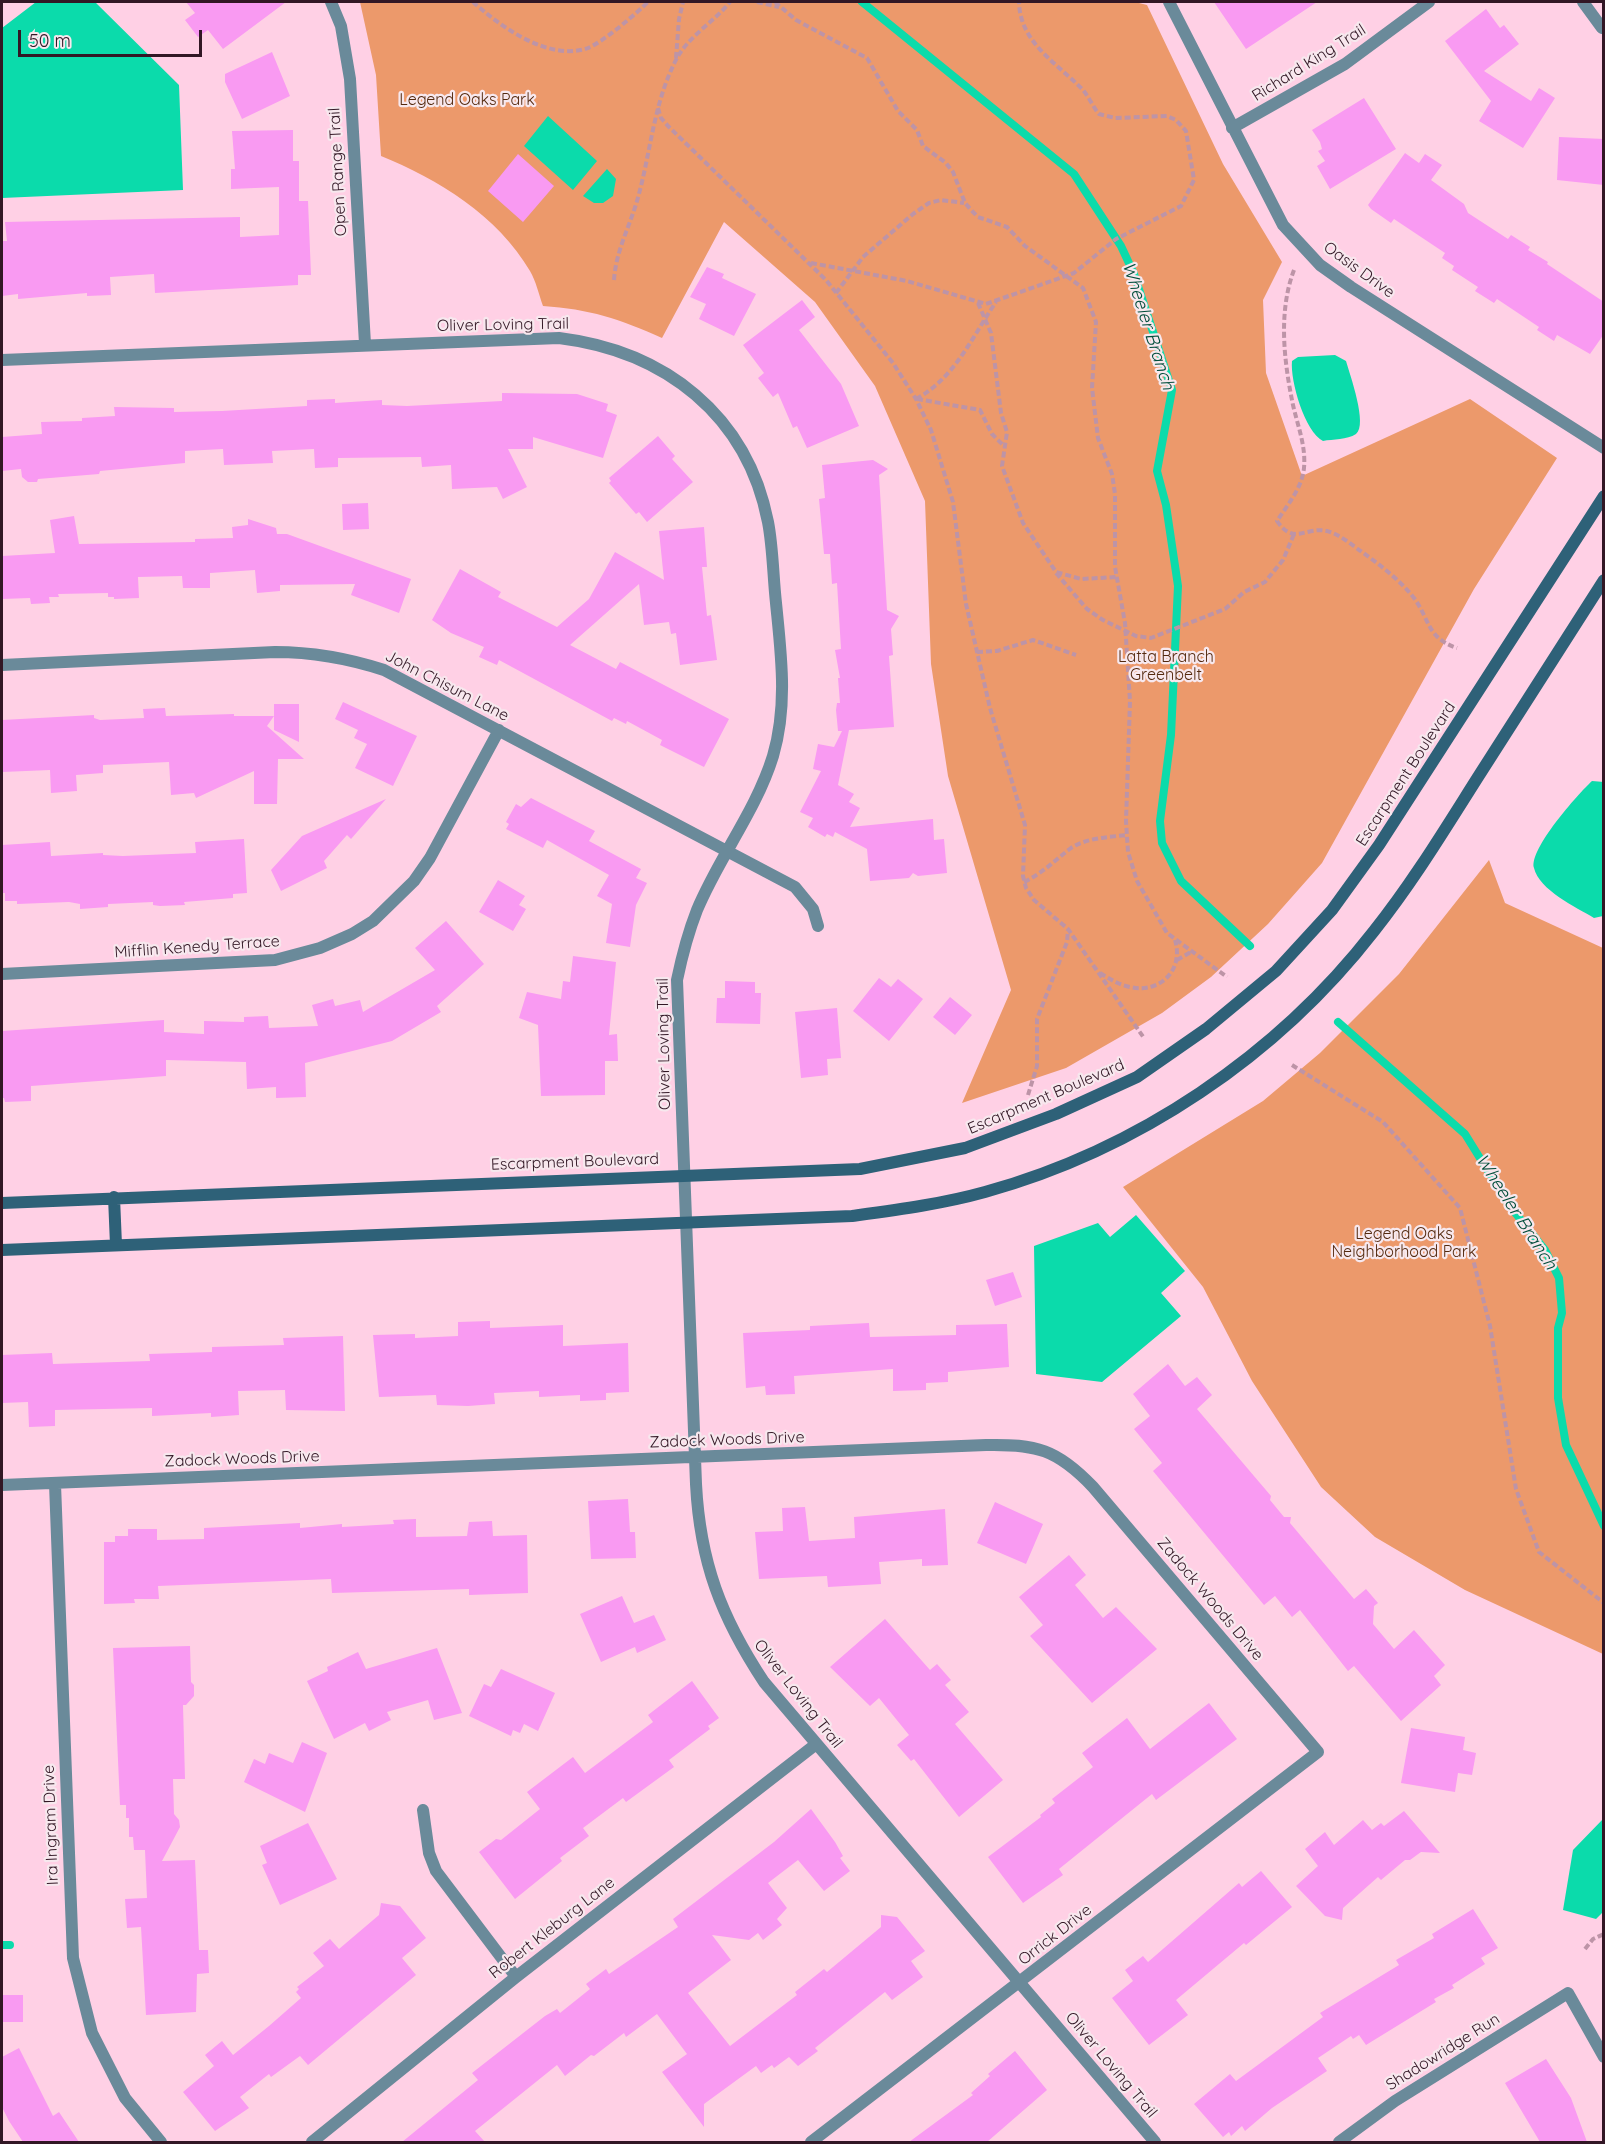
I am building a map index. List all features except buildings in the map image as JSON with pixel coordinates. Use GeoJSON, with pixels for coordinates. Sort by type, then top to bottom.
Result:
{"type":"FeatureCollection","features":[{"type":"Feature","properties":{"kind":"main road","name":"Escarpment Boulevard"},"geometry":{"type":"LineString","coordinates":[[2,1203],[860,1169],[965,1148],[1056,1114],[1137,1077],[1206,1029],[1276,971],[1332,910],[1379,845],[1604,496]]}},
{"type":"Feature","properties":{"kind":"main road"},"geometry":{"type":"LineString","coordinates":[[2,1250],[852,1216],[985,1192],[1061,1166],[1138,1131],[1214,1084],[1275,1036],[1330,983],[1373,933],[1427,858],[1604,580]]}},
{"type":"Feature","properties":{"kind":"main road"},"geometry":{"type":"LineString","coordinates":[[114,1197],[117,1245]]}},
{"type":"Feature","properties":{"kind":"street","name":"Open Range Trail"},"geometry":{"type":"LineString","coordinates":[[331,2],[341,26],[350,79],[365,344]]}},
{"type":"Feature","properties":{"kind":"street","name":"Oasis Drive"},"geometry":{"type":"LineString","coordinates":[[1169,2],[1283,225],[1320,265],[1604,448]]}},
{"type":"Feature","properties":{"kind":"street","name":"Richard King Trail"},"geometry":{"type":"LineString","coordinates":[[1232,128],[1345,64],[1429,2]]}},
{"type":"Feature","properties":{"kind":"street"},"geometry":{"type":"LineString","coordinates":[[1583,2],[1602,28]]}},
{"type":"Feature","properties":{"kind":"street","name":"Oliver Loving Trail"},"geometry":{"type":"LineString","coordinates":[[2,360],[531,338],[584,341],[632,355],[662,370],[688,387],[724,424],[743,454],[759,490],[768,522],[783,672],[779,727],[773,754],[763,783],[698,908],[687,936],[677,980],[695,1458],[700,1534],[716,1596],[747,1657],[815,1745],[1155,2142]]}},
{"type":"Feature","properties":{"kind":"street","name":"John Chisum Lane"},"geometry":{"type":"LineString","coordinates":[[2,665],[275,652],[333,656],[384,670],[795,887],[813,909],[818,926]]}},
{"type":"Feature","properties":{"kind":"street","name":"Mifflin Kenedy Terrace"},"geometry":{"type":"LineString","coordinates":[[2,974],[275,960],[320,948],[352,934],[373,921],[414,880],[430,858],[499,730]]}},
{"type":"Feature","properties":{"kind":"street","name":"Zadock Woods Drive"},"geometry":{"type":"LineString","coordinates":[[2,1485],[1023,1444],[1050,1452],[1070,1464],[1093,1487],[1318,1752]]}},
{"type":"Feature","properties":{"kind":"street","name":"Ira Ingram Drive"},"geometry":{"type":"LineString","coordinates":[[55,1484],[73,1958],[92,2033],[125,2098],[161,2142]]}},
{"type":"Feature","properties":{"kind":"street","name":"Robert Kleburg Lane"},"geometry":{"type":"LineString","coordinates":[[312,2142],[516,1977],[815,1745]]}},
{"type":"Feature","properties":{"kind":"street","name":"Orrick Drive"},"geometry":{"type":"LineString","coordinates":[[811,2142],[1318,1752]]}},
{"type":"Feature","properties":{"kind":"street"},"geometry":{"type":"LineString","coordinates":[[423,1810],[429,1852],[436,1871],[516,1977]]}},
{"type":"Feature","properties":{"kind":"street","name":"Shadowridge Run"},"geometry":{"type":"LineString","coordinates":[[1339,2142],[1395,2101],[1568,1993],[1604,2057]]}},
{"type":"Feature","properties":{"kind":"path"},"geometry":{"type":"LineString","coordinates":[[473,2],[511,31],[560,51],[585,49],[600,43],[648,2]]}},
{"type":"Feature","properties":{"kind":"path"},"geometry":{"type":"LineString","coordinates":[[676,59],[679,19],[683,2]]}},
{"type":"Feature","properties":{"kind":"path"},"geometry":{"type":"LineString","coordinates":[[614,280],[620,244],[637,201],[658,108],[676,59],[684,46],[717,18],[730,2]]}},
{"type":"Feature","properties":{"kind":"path"},"geometry":{"type":"LineString","coordinates":[[757,2],[780,7]]}},
{"type":"Feature","properties":{"kind":"path"},"geometry":{"type":"LineString","coordinates":[[775,2],[796,20],[867,58],[898,111],[917,130],[923,146],[946,163],[953,172],[964,203],[978,217],[1007,227],[1025,246],[1083,288],[1096,322],[1092,388],[1098,438],[1112,474],[1115,494],[1117,577],[1125,629],[1130,701],[1128,852],[1137,880],[1156,917],[1175,939],[1227,977]]}},
{"type":"Feature","properties":{"kind":"path"},"geometry":{"type":"LineString","coordinates":[[809,262],[917,284],[986,304],[1067,276],[1089,263],[1126,233],[1181,206],[1194,180],[1186,131],[1176,120],[1167,116],[1115,117],[1099,114],[1085,93],[1044,55],[1027,34],[1020,15],[1019,2]]}},
{"type":"Feature","properties":{"kind":"path"},"geometry":{"type":"LineString","coordinates":[[658,108],[661,118],[668,126],[809,262],[836,292],[892,363],[916,399],[931,430],[953,502],[966,604],[990,708],[1025,825],[1024,882],[1034,900],[1068,929],[1144,1038]]}},
{"type":"Feature","properties":{"kind":"path"},"geometry":{"type":"LineString","coordinates":[[836,292],[863,257],[928,203],[941,200],[964,203]]}},
{"type":"Feature","properties":{"kind":"path"},"geometry":{"type":"LineString","coordinates":[[1294,270],[1285,306],[1287,368],[1304,447],[1304,470],[1292,500],[1277,521],[1284,530],[1294,534],[1325,530],[1362,552],[1397,580],[1414,599],[1432,634],[1457,648]]}},
{"type":"Feature","properties":{"kind":"path"},"geometry":{"type":"LineString","coordinates":[[916,399],[934,389],[947,375],[974,340],[996,301]]}},
{"type":"Feature","properties":{"kind":"path"},"geometry":{"type":"LineString","coordinates":[[978,303],[986,316],[1006,432],[1002,466],[1011,494],[1023,524],[1056,572],[1087,609],[1103,620],[1136,636],[1151,639],[1225,609],[1244,592],[1275,573],[1294,534]]}},
{"type":"Feature","properties":{"kind":"path"},"geometry":{"type":"LineString","coordinates":[[916,399],[980,410],[992,434],[1004,446]]}},
{"type":"Feature","properties":{"kind":"path"},"geometry":{"type":"LineString","coordinates":[[1056,572],[1081,579],[1117,577]]}},
{"type":"Feature","properties":{"kind":"path"},"geometry":{"type":"LineString","coordinates":[[978,652],[997,651],[1033,640],[1076,655]]}},
{"type":"Feature","properties":{"kind":"path"},"geometry":{"type":"LineString","coordinates":[[1024,882],[1040,875],[1073,847],[1097,839],[1127,835]]}},
{"type":"Feature","properties":{"kind":"path"},"geometry":{"type":"LineString","coordinates":[[1028,1095],[1037,1066],[1037,1019],[1067,942],[1068,929]]}},
{"type":"Feature","properties":{"kind":"path"},"geometry":{"type":"LineString","coordinates":[[1098,972],[1131,988],[1147,988],[1165,981],[1177,961],[1178,950],[1175,939]]}},
{"type":"Feature","properties":{"kind":"path"},"geometry":{"type":"LineString","coordinates":[[1177,961],[1192,952]]}},
{"type":"Feature","properties":{"kind":"path"},"geometry":{"type":"LineString","coordinates":[[1292,1065],[1383,1122],[1460,1208],[1490,1326],[1516,1489],[1539,1552],[1604,1603]]}},
{"type":"Feature","properties":{"kind":"path"},"geometry":{"type":"LineString","coordinates":[[1585,1949],[1593,1939],[1604,1934]]}},
{"type":"Feature","properties":{"kind":"green space","name":"Latta Branch Greenbelt"},"geometry":{"type":"Polygon","coordinates":[[[360,2],[1135,2],[1147,5],[1223,164],[1282,262],[1263,300],[1266,373],[1302,476],[1470,399],[1557,458],[1474,589],[1322,863],[1268,924],[1211,977],[1162,1013],[1066,1068],[962,1103],[1011,990],[948,776],[931,664],[925,501],[875,386],[815,302],[724,222],[662,338],[604,316],[543,306],[530,271],[517,251],[484,217],[445,188],[381,156],[376,75],[360,2]]]}},
{"type":"Feature","properties":{"kind":"green space","name":"Legend Oaks Neighborhood Park"},"geometry":{"type":"Polygon","coordinates":[[[1489,860],[1505,903],[1603,948],[1603,1654],[1465,1590],[1375,1537],[1321,1487],[1252,1381],[1203,1287],[1123,1187],[1263,1101],[1320,1053],[1399,974],[1489,860]]]}},
{"type":"Feature","properties":{"kind":"shaded area"},"geometry":{"type":"Polygon","coordinates":[[[36,2],[95,2],[179,85],[183,190],[2,198],[2,28],[36,2]]]}},
{"type":"Feature","properties":{"kind":"shaded area"},"geometry":{"type":"Polygon","coordinates":[[[548,116],[597,161],[573,190],[524,146],[548,116]]]}},
{"type":"Feature","properties":{"kind":"shaded area"},"geometry":{"type":"Polygon","coordinates":[[[607,169],[616,179],[613,196],[603,203],[594,203],[583,196],[607,169]]]}},
{"type":"Feature","properties":{"kind":"shaded area"},"geometry":{"type":"Polygon","coordinates":[[[1335,355],[1346,361],[1357,399],[1359,429],[1356,434],[1348,437],[1323,441],[1310,428],[1300,405],[1293,381],[1292,361],[1298,357],[1335,355]]]}},
{"type":"Feature","properties":{"kind":"shaded area"},"geometry":{"type":"Polygon","coordinates":[[[1592,781],[1604,782],[1603,916],[1594,918],[1550,891],[1537,876],[1534,868],[1534,859],[1546,836],[1576,797],[1592,781]]]}},
{"type":"Feature","properties":{"kind":"shaded area"},"geometry":{"type":"Polygon","coordinates":[[[1136,1215],[1185,1271],[1161,1293],[1181,1316],[1102,1382],[1036,1374],[1034,1246],[1098,1223],[1110,1237],[1136,1215]]]}},
{"type":"Feature","properties":{"kind":"shaded area"},"geometry":{"type":"Polygon","coordinates":[[[1603,1819],[1603,1907],[1602,1913],[1596,1919],[1563,1910],[1573,1850],[1603,1819]]]}},
{"type":"Feature","properties":{"kind":"waterway","name":"Wheeler Branch"},"geometry":{"type":"LineString","coordinates":[[862,2],[1074,174],[1121,246],[1134,274],[1172,390],[1157,471],[1166,505],[1178,586],[1171,735],[1160,821],[1162,843],[1181,881],[1250,946]]}},
{"type":"Feature","properties":{"kind":"waterway","name":"Wheeler Branch"},"geometry":{"type":"LineString","coordinates":[[1338,1022],[1465,1134],[1509,1205],[1545,1250],[1559,1278],[1562,1313],[1558,1328],[1558,1398],[1566,1445],[1604,1526]]}},
{"type":"Feature","properties":{"kind":"waterway"},"geometry":{"type":"LineString","coordinates":[[2,1945],[10,1945]]}},
{"type":"Feature","properties":{"kind":"park label","name":"Legend Oaks Park"},"geometry":{"type":"Point","coordinates":[467,100]}}]}
